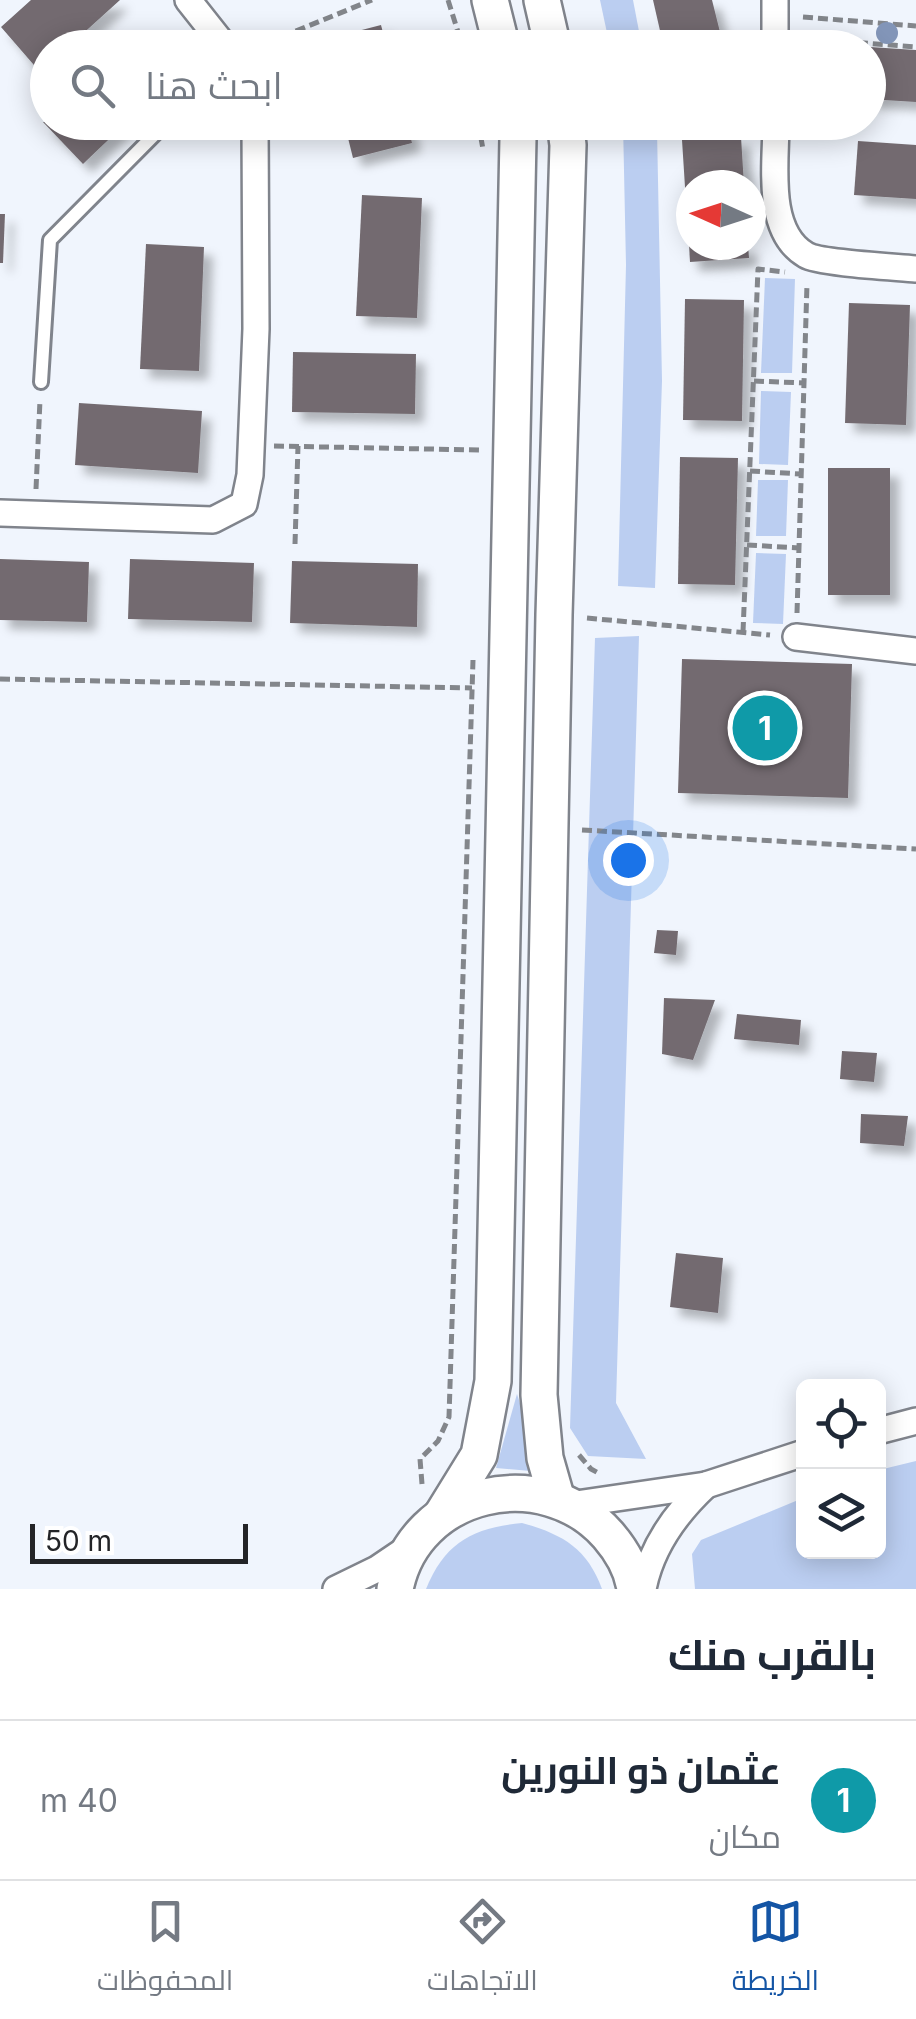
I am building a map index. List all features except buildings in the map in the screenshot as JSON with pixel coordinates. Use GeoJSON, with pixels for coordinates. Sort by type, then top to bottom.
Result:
{"type":"FeatureCollection","features":[{"type":"Feature","properties":{"kind":"street"},"geometry":{"type":"LineString","coordinates":[[188,0],[212,30]]}},
{"type":"Feature","properties":{"kind":"street"},"geometry":{"type":"LineString","coordinates":[[490,0],[498,30]]}},
{"type":"Feature","properties":{"kind":"street"},"geometry":{"type":"LineString","coordinates":[[542,0],[549,30]]}},
{"type":"Feature","properties":{"kind":"street"},"geometry":{"type":"LineString","coordinates":[[0,513],[213,520],[244,504],[252,446],[256,329],[255,140]]}},
{"type":"Feature","properties":{"kind":"street"},"geometry":{"type":"LineString","coordinates":[[396,1589],[398,1575],[478,1456],[493,1381],[489,688],[511,416],[518,140]]}},
{"type":"Feature","properties":{"kind":"street"},"geometry":{"type":"LineString","coordinates":[[563,1502],[546,1458],[539,1395],[567,140]]}},
{"type":"Feature","properties":{"kind":"street"},"geometry":{"type":"LineString","coordinates":[[776,140],[776,208],[786,238],[808,266],[916,269]]}},
{"type":"Feature","properties":{"kind":"street"},"geometry":{"type":"LineString","coordinates":[[511,416],[560,416]]}},
{"type":"Feature","properties":{"kind":"street"},"geometry":{"type":"LineString","coordinates":[[796,637],[916,650]]}},
{"type":"Feature","properties":{"kind":"street"},"geometry":{"type":"LineString","coordinates":[[886,1429],[916,1421]]}},
{"type":"Feature","properties":{"kind":"street"},"geometry":{"type":"LineString","coordinates":[[563,1502],[706,1485],[796,1456]]}},
{"type":"Feature","properties":{"kind":"street"},"geometry":{"type":"LineString","coordinates":[[639,1589],[667,1528],[706,1485]]}},
{"type":"Feature","properties":{"kind":"street"},"geometry":{"type":"LineString","coordinates":[[336,1589],[378,1569],[468,1501],[528,1493],[563,1502],[597,1523],[619,1548],[639,1589]]}},
{"type":"Feature","properties":{"kind":"lane"},"geometry":{"type":"LineString","coordinates":[[41,382],[50,240],[149,140]]}},
{"type":"Feature","properties":{"kind":"path"},"geometry":{"type":"LineString","coordinates":[[298,30],[372,0]]}},
{"type":"Feature","properties":{"kind":"path"},"geometry":{"type":"LineString","coordinates":[[448,0],[457,30]]}},
{"type":"Feature","properties":{"kind":"path"},"geometry":{"type":"LineString","coordinates":[[775,25],[916,26]]}},
{"type":"Feature","properties":{"kind":"path"},"geometry":{"type":"LineString","coordinates":[[775,25],[807,30]]}},
{"type":"Feature","properties":{"kind":"path"},"geometry":{"type":"LineString","coordinates":[[886,42],[916,47]]}},
{"type":"Feature","properties":{"kind":"path"},"geometry":{"type":"LineString","coordinates":[[481,140],[485,160]]}},
{"type":"Feature","properties":{"kind":"path"},"geometry":{"type":"LineString","coordinates":[[554,615],[796,637],[808,266],[758,270],[743,632]]}},
{"type":"Feature","properties":{"kind":"path"},"geometry":{"type":"LineString","coordinates":[[754,380],[804,383]]}},
{"type":"Feature","properties":{"kind":"path"},"geometry":{"type":"LineString","coordinates":[[34,514],[41,382]]}},
{"type":"Feature","properties":{"kind":"path"},"geometry":{"type":"LineString","coordinates":[[252,446],[479,450]]}},
{"type":"Feature","properties":{"kind":"path"},"geometry":{"type":"LineString","coordinates":[[295,544],[298,446]]}},
{"type":"Feature","properties":{"kind":"path"},"geometry":{"type":"LineString","coordinates":[[750,471],[801,474]]}},
{"type":"Feature","properties":{"kind":"path"},"geometry":{"type":"LineString","coordinates":[[747,546],[799,548]]}},
{"type":"Feature","properties":{"kind":"path"},"geometry":{"type":"LineString","coordinates":[[428,1530],[420,1460],[438,1441],[448,1417],[489,688],[473,648]]}},
{"type":"Feature","properties":{"kind":"path"},"geometry":{"type":"LineString","coordinates":[[0,679],[489,688]]}},
{"type":"Feature","properties":{"kind":"path"},"geometry":{"type":"LineString","coordinates":[[579,830],[916,849]]}},
{"type":"Feature","properties":{"kind":"shaded area"},"geometry":{"type":"Polygon","coordinates":[[[600,0],[633,0],[639,30],[606,30],[600,0]]]}},
{"type":"Feature","properties":{"kind":"shaded area"},"geometry":{"type":"Polygon","coordinates":[[[623,140],[657,140],[662,381],[655,588],[618,586],[626,265],[623,140]]]}},
{"type":"Feature","properties":{"kind":"shaded area"},"geometry":{"type":"Polygon","coordinates":[[[765,278],[795,279],[792,373],[761,373],[765,278]]]}},
{"type":"Feature","properties":{"kind":"shaded area"},"geometry":{"type":"Polygon","coordinates":[[[761,391],[791,392],[788,465],[759,464],[761,391]]]}},
{"type":"Feature","properties":{"kind":"shaded area"},"geometry":{"type":"Polygon","coordinates":[[[758,480],[788,480],[786,536],[756,536],[758,480]]]}},
{"type":"Feature","properties":{"kind":"shaded area"},"geometry":{"type":"Polygon","coordinates":[[[756,553],[786,554],[783,624],[753,623],[756,553]]]}},
{"type":"Feature","properties":{"kind":"shaded area"},"geometry":{"type":"Polygon","coordinates":[[[639,636],[616,1403],[646,1459],[588,1456],[570,1428],[595,638],[639,636]]]}},
{"type":"Feature","properties":{"kind":"shaded area"},"geometry":{"type":"Polygon","coordinates":[[[517,1394],[542,1472],[496,1468],[517,1394]]]}},
{"type":"Feature","properties":{"kind":"shaded area"},"geometry":{"type":"Polygon","coordinates":[[[916,1461],[916,1589],[695,1589],[692,1554],[701,1540],[796,1501],[796,1559],[886,1559],[886,1468],[916,1461]]]}},
{"type":"Feature","properties":{"kind":"shaded area"},"geometry":{"type":"Polygon","coordinates":[[[522,1523],[561,1538],[581,1553],[602,1589],[426,1589],[442,1560],[463,1540],[489,1529],[522,1523]]]}},
{"type":"Feature","properties":{"kind":"place","name":"عثمان ذو النورين"},"geometry":{"type":"Point","coordinates":[765,728]}}]}
